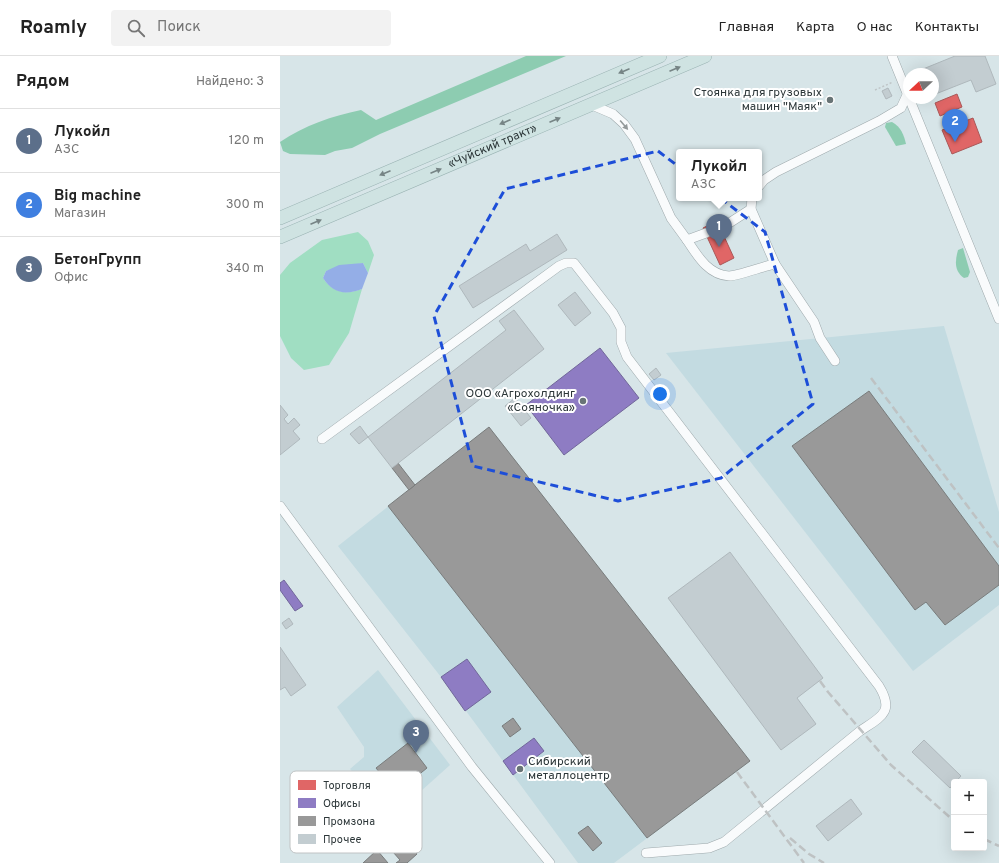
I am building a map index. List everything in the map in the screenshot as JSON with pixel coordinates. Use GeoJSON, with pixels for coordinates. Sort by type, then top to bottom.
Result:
{"type":"FeatureCollection","features":[{"type":"Feature","properties":{"kind":"highway","name":"«Чуйский тракт»"},"geometry":{"type":"LineString","coordinates":[[280,218],[660,56]]}},
{"type":"Feature","properties":{"kind":"highway","name":"«Чуйский тракт»"},"geometry":{"type":"LineString","coordinates":[[280,237],[705,56]]}},
{"type":"Feature","properties":{"kind":"lane"},"geometry":{"type":"LineString","coordinates":[[892,56],[903,84]]}},
{"type":"Feature","properties":{"kind":"lane"},"geometry":{"type":"LineString","coordinates":[[762,182],[776,172],[879,122],[901,108],[903,104]]}},
{"type":"Feature","properties":{"kind":"lane"},"geometry":{"type":"LineString","coordinates":[[911,104],[999,319]]}},
{"type":"Feature","properties":{"kind":"lane"},"geometry":{"type":"LineString","coordinates":[[592,105],[613,114],[624,124],[635,139],[671,218],[700,260],[710,269],[729,276],[775,264]]}},
{"type":"Feature","properties":{"kind":"lane"},"geometry":{"type":"LineString","coordinates":[[752,201],[751,209],[775,264],[814,322],[820,338],[834,361]]}},
{"type":"Feature","properties":{"kind":"lane"},"geometry":{"type":"LineString","coordinates":[[720,228],[751,209]]}},
{"type":"Feature","properties":{"kind":"lane"},"geometry":{"type":"LineString","coordinates":[[687,240],[706,233]]}},
{"type":"Feature","properties":{"kind":"lane"},"geometry":{"type":"LineString","coordinates":[[322,438],[559,266],[566,263],[574,263],[613,313],[621,328],[621,342],[627,357],[879,686],[887,699],[886,709],[879,718],[860,731],[724,842],[709,848],[646,853]]}},
{"type":"Feature","properties":{"kind":"lane"},"geometry":{"type":"LineString","coordinates":[[280,506],[472,767],[550,863]]}},
{"type":"Feature","properties":{"kind":"path"},"geometry":{"type":"LineString","coordinates":[[875,90],[901,78]]}},
{"type":"Feature","properties":{"kind":"highlighted area"},"geometry":{"type":"Polygon","coordinates":[[[658,151],[765,232],[813,404],[721,478],[618,501],[473,466],[434,316],[505,189],[658,151]]]}},
{"type":"Feature","properties":{"kind":"shaded area"},"geometry":{"type":"Polygon","coordinates":[[[944,326],[999,512],[999,605],[913,671],[666,353],[944,326]]]}},
{"type":"Feature","properties":{"kind":"shaded area","name":"Сибирский металлоцентр"},"geometry":{"type":"Polygon","coordinates":[[[489,427],[750,761],[614,863],[578,863],[441,677],[338,546],[489,427]]]}},
{"type":"Feature","properties":{"kind":"shaded area"},"geometry":{"type":"Polygon","coordinates":[[[378,670],[450,765],[422,790],[422,771],[352,771],[350,769],[364,757],[364,747],[337,707],[378,670]]]}},
{"type":"Feature","properties":{"kind":"green space"},"geometry":{"type":"Polygon","coordinates":[[[526,56],[566,56],[380,134],[352,148],[335,151],[325,155],[290,154],[283,151],[280,142],[289,136],[319,122],[361,110],[376,120],[526,56]]]}},
{"type":"Feature","properties":{"kind":"green space"},"geometry":{"type":"Polygon","coordinates":[[[892,122],[898,126],[902,132],[906,144],[896,146],[885,127],[886,123],[892,122]]]}},
{"type":"Feature","properties":{"kind":"green space"},"geometry":{"type":"Polygon","coordinates":[[[358,232],[368,241],[374,255],[368,273],[363,263],[326,271],[323,278],[336,290],[351,292],[362,289],[349,333],[329,365],[304,370],[291,358],[280,336],[280,275],[290,263],[322,240],[358,232]]]}},
{"type":"Feature","properties":{"kind":"green space"},"geometry":{"type":"Polygon","coordinates":[[[963,248],[970,272],[968,277],[964,278],[958,272],[956,266],[958,250],[963,248]]]}},
{"type":"Feature","properties":{"kind":"water"},"geometry":{"type":"Polygon","coordinates":[[[363,263],[368,273],[362,289],[351,292],[340,292],[331,287],[323,278],[326,271],[339,265],[363,263]]]}},
{"type":"Feature","properties":{"kind":"building: Торговля"},"geometry":{"type":"Polygon","coordinates":[[[957,94],[962,107],[940,116],[935,104],[939,104],[939,101],[957,94]]]}},
{"type":"Feature","properties":{"kind":"building: Торговля"},"geometry":{"type":"Polygon","coordinates":[[[973,118],[982,142],[952,154],[942,130],[973,118]]]}},
{"type":"Feature","properties":{"kind":"building: Торговля"},"geometry":{"type":"Polygon","coordinates":[[[717,221],[734,258],[720,265],[703,228],[717,221]]]}},
{"type":"Feature","properties":{"kind":"building: Офисы"},"geometry":{"type":"Polygon","coordinates":[[[600,348],[639,398],[564,455],[526,405],[600,348]]]}},
{"type":"Feature","properties":{"kind":"building: Офисы"},"geometry":{"type":"Polygon","coordinates":[[[284,580],[303,606],[295,611],[280,590],[280,583],[284,580]]]}},
{"type":"Feature","properties":{"kind":"building: Офисы"},"geometry":{"type":"Polygon","coordinates":[[[467,659],[491,692],[465,711],[441,677],[467,659]]]}},
{"type":"Feature","properties":{"kind":"building: Офисы"},"geometry":{"type":"Polygon","coordinates":[[[534,738],[544,751],[513,775],[503,761],[534,738]]]}},
{"type":"Feature","properties":{"kind":"building: Промзона"},"geometry":{"type":"Polygon","coordinates":[[[869,391],[999,566],[999,585],[945,625],[926,602],[915,610],[792,446],[869,391]]]}},
{"type":"Feature","properties":{"kind":"building: Промзона","name":"Сибирский металлоцентр"},"geometry":{"type":"Polygon","coordinates":[[[489,427],[750,761],[647,838],[388,506],[489,427]]]}},
{"type":"Feature","properties":{"kind":"building: Промзона"},"geometry":{"type":"Polygon","coordinates":[[[398,463],[415,485],[409,490],[392,468],[398,463]]]}},
{"type":"Feature","properties":{"kind":"building: Промзона"},"geometry":{"type":"Polygon","coordinates":[[[513,718],[521,729],[510,737],[502,726],[513,718]]]}},
{"type":"Feature","properties":{"kind":"building: Промзона"},"geometry":{"type":"Polygon","coordinates":[[[408,743],[427,768],[422,772],[378,771],[376,768],[408,743]]]}},
{"type":"Feature","properties":{"kind":"building: Промзона"},"geometry":{"type":"Polygon","coordinates":[[[588,826],[602,843],[593,851],[578,833],[588,826]]]}},
{"type":"Feature","properties":{"kind":"building: Промзона"},"geometry":{"type":"Polygon","coordinates":[[[374,853],[380,853],[388,863],[363,863],[374,853]]]}},
{"type":"Feature","properties":{"kind":"building: Промзона"},"geometry":{"type":"Polygon","coordinates":[[[394,853],[417,854],[407,863],[396,863],[400,860],[394,853]]]}},
{"type":"Feature","properties":{"kind":"building: Прочее"},"geometry":{"type":"Polygon","coordinates":[[[955,56],[985,56],[996,84],[976,92],[971,80],[939,93],[939,68],[925,68],[955,56]]]}},
{"type":"Feature","properties":{"kind":"building: Прочее"},"geometry":{"type":"Polygon","coordinates":[[[888,88],[892,96],[886,99],[882,91],[888,88]]]}},
{"type":"Feature","properties":{"kind":"building: Прочее"},"geometry":{"type":"Polygon","coordinates":[[[557,234],[567,250],[473,308],[459,286],[526,244],[530,251],[557,234]]]}},
{"type":"Feature","properties":{"kind":"building: Прочее"},"geometry":{"type":"Polygon","coordinates":[[[575,292],[591,313],[575,326],[558,305],[575,292]]]}},
{"type":"Feature","properties":{"kind":"building: Прочее"},"geometry":{"type":"Polygon","coordinates":[[[514,310],[544,349],[392,468],[368,437],[506,330],[499,321],[514,310]]]}},
{"type":"Feature","properties":{"kind":"building: Прочее"},"geometry":{"type":"Polygon","coordinates":[[[656,368],[661,375],[654,380],[649,374],[656,368]]]}},
{"type":"Feature","properties":{"kind":"building: Прочее"},"geometry":{"type":"Polygon","coordinates":[[[515,398],[531,418],[521,426],[505,406],[515,398]]]}},
{"type":"Feature","properties":{"kind":"building: Прочее"},"geometry":{"type":"Polygon","coordinates":[[[280,405],[288,415],[284,419],[288,424],[294,418],[300,425],[293,431],[300,439],[280,455],[280,405]]]}},
{"type":"Feature","properties":{"kind":"building: Прочее"},"geometry":{"type":"Polygon","coordinates":[[[360,426],[368,437],[359,444],[350,434],[360,426]]]}},
{"type":"Feature","properties":{"kind":"building: Прочее"},"geometry":{"type":"Polygon","coordinates":[[[730,552],[823,678],[797,698],[816,724],[781,750],[668,598],[730,552]]]}},
{"type":"Feature","properties":{"kind":"building: Прочее"},"geometry":{"type":"Polygon","coordinates":[[[289,618],[293,624],[286,629],[282,623],[289,618]]]}},
{"type":"Feature","properties":{"kind":"building: Прочее"},"geometry":{"type":"Polygon","coordinates":[[[280,647],[306,685],[291,696],[285,687],[280,690],[280,647]]]}},
{"type":"Feature","properties":{"kind":"building: Прочее"},"geometry":{"type":"Polygon","coordinates":[[[924,740],[961,776],[958,779],[951,779],[950,788],[912,752],[924,740]]]}},
{"type":"Feature","properties":{"kind":"building: Прочее"},"geometry":{"type":"Polygon","coordinates":[[[851,799],[862,814],[828,841],[816,826],[851,799]]]}},
{"type":"Feature","properties":{"kind":"tunnel"},"geometry":{"type":"LineString","coordinates":[[706,233],[720,229]]}},
{"type":"Feature","properties":{"kind":"railway"},"geometry":{"type":"LineString","coordinates":[[871,378],[999,548]]}},
{"type":"Feature","properties":{"kind":"railway"},"geometry":{"type":"LineString","coordinates":[[820,681],[891,765],[951,818]]}},
{"type":"Feature","properties":{"kind":"railway"},"geometry":{"type":"LineString","coordinates":[[737,772],[804,863]]}},
{"type":"Feature","properties":{"kind":"railway"},"geometry":{"type":"LineString","coordinates":[[790,838],[809,854],[824,863]]}},
{"type":"Feature","properties":{"kind":"railway"},"geometry":{"type":"LineString","coordinates":[[987,840],[999,846]]}},
{"type":"Feature","properties":{"kind":"place","name":"Стоянка для грузовых машин \"Маяк\""},"geometry":{"type":"Point","coordinates":[830,100]}},
{"type":"Feature","properties":{"kind":"place","name":"Big machine"},"geometry":{"type":"Point","coordinates":[955,142]}},
{"type":"Feature","properties":{"kind":"place","name":"Лукойл"},"geometry":{"type":"Point","coordinates":[719,247]}},
{"type":"Feature","properties":{"kind":"place","name":"ООО «Агрохолдинг «Сояночка»"},"geometry":{"type":"Point","coordinates":[583,401]}},
{"type":"Feature","properties":{"kind":"place","name":"БетонГрупп"},"geometry":{"type":"Point","coordinates":[416,753]}},
{"type":"Feature","properties":{"kind":"place","name":"Сибирский металлоцентр"},"geometry":{"type":"Point","coordinates":[520,769]}}]}
